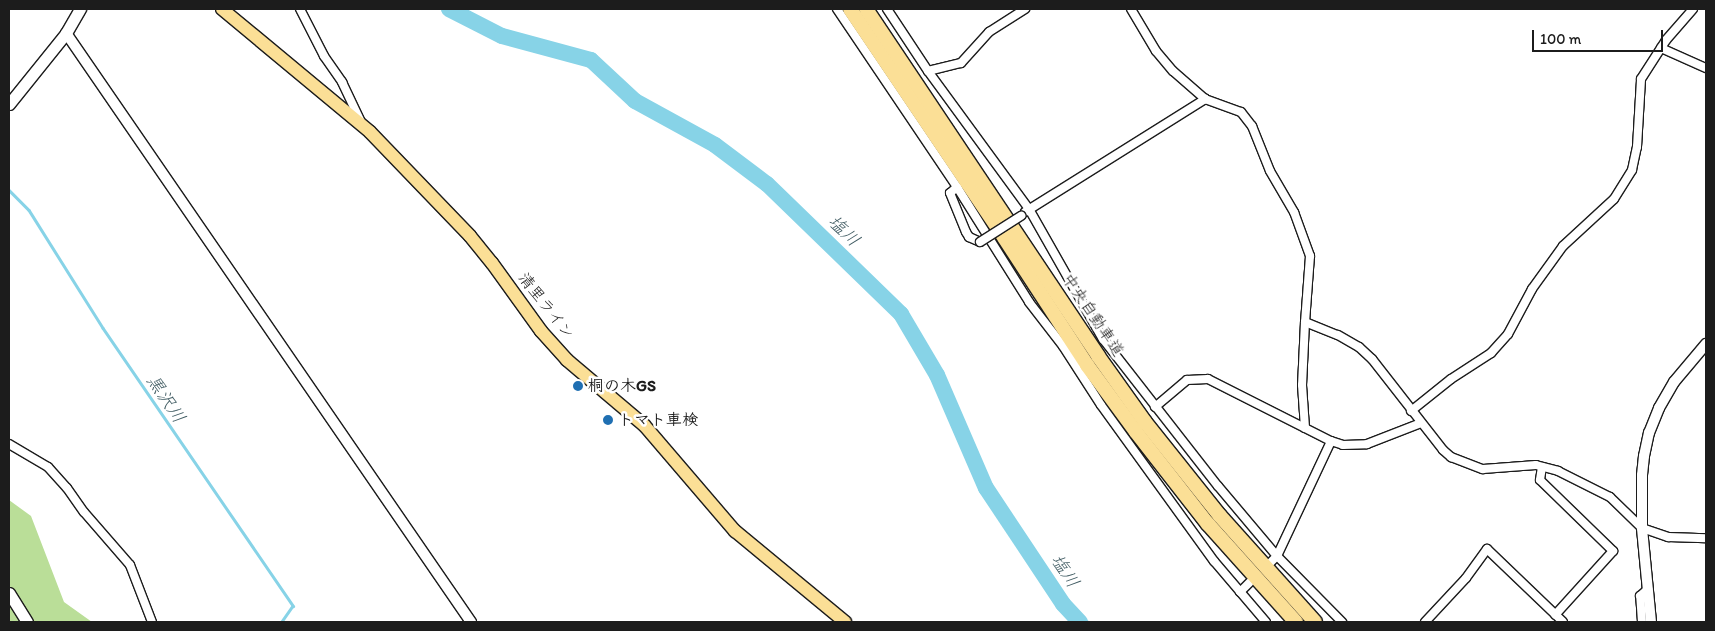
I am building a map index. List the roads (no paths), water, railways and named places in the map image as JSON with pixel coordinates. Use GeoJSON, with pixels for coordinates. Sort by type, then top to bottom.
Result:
{"type":"FeatureCollection","features":[{"type":"Feature","properties":{"kind":"highway","name":"清里ライン"},"geometry":{"type":"LineString","coordinates":[[222,9],[362,124],[470,236],[542,331],[567,360],[644,425],[734,531],[846,622]]}},
{"type":"Feature","properties":{"kind":"highway","name":"中央自動車道"},"geometry":{"type":"LineString","coordinates":[[850,9],[1000,231],[1087,365],[1136,432],[1208,524],[1296,622]]}},
{"type":"Feature","properties":{"kind":"highway","name":"中央自動車道"},"geometry":{"type":"LineString","coordinates":[[866,9],[1098,356],[1145,422],[1220,516],[1315,622]]}},
{"type":"Feature","properties":{"kind":"main road"},"geometry":{"type":"LineString","coordinates":[[9,104],[66,33],[80,9]]}},
{"type":"Feature","properties":{"kind":"main road"},"geometry":{"type":"LineString","coordinates":[[9,593],[27,622]]}},
{"type":"Feature","properties":{"kind":"street"},"geometry":{"type":"LineString","coordinates":[[300,9],[324,56],[342,82],[362,124]]}},
{"type":"Feature","properties":{"kind":"street"},"geometry":{"type":"LineString","coordinates":[[837,9],[956,187],[1029,302],[1063,346],[1101,405],[1208,554],[1266,622]]}},
{"type":"Feature","properties":{"kind":"street"},"geometry":{"type":"LineString","coordinates":[[887,9],[928,70],[1029,209],[1103,339],[1155,407],[1277,556],[1342,622]]}},
{"type":"Feature","properties":{"kind":"street"},"geometry":{"type":"LineString","coordinates":[[928,70],[961,63],[989,32],[1025,9]]}},
{"type":"Feature","properties":{"kind":"street"},"geometry":{"type":"LineString","coordinates":[[1131,9],[1156,51],[1173,71],[1205,99],[1241,112],[1252,126],[1270,171],[1294,212],[1310,256],[1302,385],[1305,428]]}},
{"type":"Feature","properties":{"kind":"street"},"geometry":{"type":"LineString","coordinates":[[1411,411],[1451,379],[1492,353],[1508,334],[1532,290],[1563,246],[1614,199],[1632,170],[1637,147],[1641,79],[1661,48],[1693,9]]}},
{"type":"Feature","properties":{"kind":"street"},"geometry":{"type":"LineString","coordinates":[[66,33],[471,622]]}},
{"type":"Feature","properties":{"kind":"street"},"geometry":{"type":"LineString","coordinates":[[1661,48],[1706,68]]}},
{"type":"Feature","properties":{"kind":"street"},"geometry":{"type":"LineString","coordinates":[[956,187],[950,193],[966,232],[969,237],[980,242],[1029,209],[1205,99]]}},
{"type":"Feature","properties":{"kind":"street"},"geometry":{"type":"LineString","coordinates":[[1305,322],[1338,335],[1359,347],[1372,359],[1442,450],[1451,457],[1483,469],[1536,465],[1558,471],[1610,497],[1642,528],[1668,538],[1705,538]]}},
{"type":"Feature","properties":{"kind":"street"},"geometry":{"type":"LineString","coordinates":[[1651,622],[1642,528],[1642,475],[1649,433],[1659,408],[1674,382],[1706,344]]}},
{"type":"Feature","properties":{"kind":"street"},"geometry":{"type":"LineString","coordinates":[[1155,407],[1187,380],[1208,379],[1343,445],[1367,444],[1421,423]]}},
{"type":"Feature","properties":{"kind":"street"},"geometry":{"type":"LineString","coordinates":[[1270,563],[1277,556],[1332,441]]}},
{"type":"Feature","properties":{"kind":"street"},"geometry":{"type":"LineString","coordinates":[[9,444],[48,467],[130,565],[152,622]]}},
{"type":"Feature","properties":{"kind":"street"},"geometry":{"type":"LineString","coordinates":[[1542,466],[1540,480],[1613,551],[1555,614]]}},
{"type":"Feature","properties":{"kind":"street"},"geometry":{"type":"LineString","coordinates":[[1425,622],[1466,578],[1487,549],[1563,622]]}},
{"type":"Feature","properties":{"kind":"street"},"geometry":{"type":"LineString","coordinates":[[1240,592],[1249,583]]}},
{"type":"Feature","properties":{"kind":"street"},"geometry":{"type":"LineString","coordinates":[[1642,622],[1640,596],[1648,589]]}},
{"type":"Feature","properties":{"kind":"water"},"geometry":{"type":"Polygon","coordinates":[[[1050,592],[1090,622],[1076,622],[1050,592]]]}},
{"type":"Feature","properties":{"kind":"waterway","name":"塩川"},"geometry":{"type":"LineString","coordinates":[[449,9],[502,36],[591,60],[635,101],[715,145],[767,184],[901,314],[937,375],[986,488],[1063,604],[1080,622]]}},
{"type":"Feature","properties":{"kind":"waterway","name":"黒沢川"},"geometry":{"type":"LineString","coordinates":[[9,190],[29,210],[103,328],[293,606],[282,622]]}},
{"type":"Feature","properties":{"kind":"place","name":"桐の木GS"},"geometry":{"type":"Point","coordinates":[578,386]}},
{"type":"Feature","properties":{"kind":"place","name":"トマト車検"},"geometry":{"type":"Point","coordinates":[608,420]}}]}
